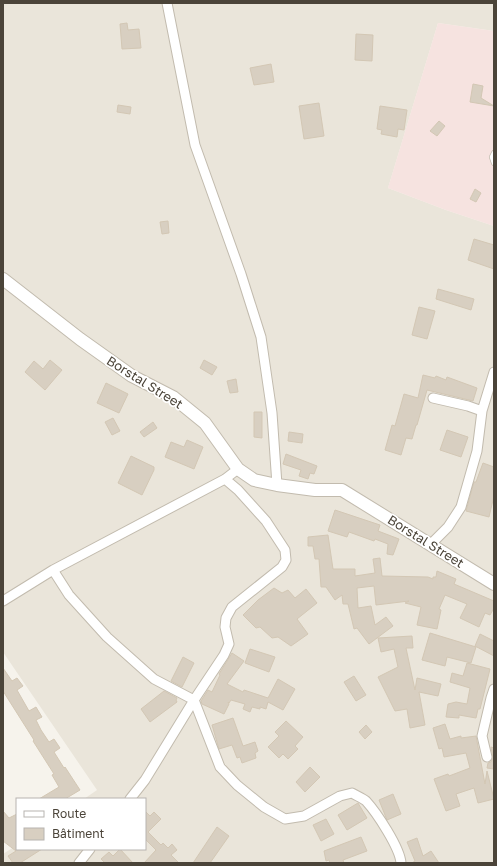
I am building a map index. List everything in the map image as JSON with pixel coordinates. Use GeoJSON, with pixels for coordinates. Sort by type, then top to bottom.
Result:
{"type":"FeatureCollection","features":[{"type":"Feature","properties":{"kind":"street"},"geometry":{"type":"LineString","coordinates":[[167,3],[195,145],[241,274],[261,337],[272,413],[277,485]]}},
{"type":"Feature","properties":{"kind":"street","name":"Borstal Street"},"geometry":{"type":"LineString","coordinates":[[3,279],[92,348],[132,376],[173,397],[205,423],[238,469],[254,480],[314,490],[342,490],[494,584]]}},
{"type":"Feature","properties":{"kind":"street"},"geometry":{"type":"LineString","coordinates":[[431,544],[448,527],[461,507],[477,451],[482,411],[494,372]]}},
{"type":"Feature","properties":{"kind":"street"},"geometry":{"type":"LineString","coordinates":[[432,398],[468,406],[482,411]]}},
{"type":"Feature","properties":{"kind":"street"},"geometry":{"type":"LineString","coordinates":[[3,601],[53,570],[225,479],[238,469]]}},
{"type":"Feature","properties":{"kind":"street"},"geometry":{"type":"LineString","coordinates":[[131,798],[145,780],[194,700],[224,655],[229,644],[225,627],[226,618],[232,607],[282,567],[286,560],[285,550],[266,521],[238,490],[225,479]]}},
{"type":"Feature","properties":{"kind":"street"},"geometry":{"type":"LineString","coordinates":[[53,570],[69,595],[107,636],[154,679],[194,700],[220,767],[237,786],[264,808],[285,819],[304,816],[340,796],[352,793],[365,800],[386,829],[400,855],[401,863]]}},
{"type":"Feature","properties":{"kind":"street"},"geometry":{"type":"LineString","coordinates":[[487,757],[482,736],[494,689]]}},
{"type":"Feature","properties":{"kind":"street"},"geometry":{"type":"LineString","coordinates":[[79,863],[89,850]]}},
{"type":"Feature","properties":{"kind":"lane"},"geometry":{"type":"LineString","coordinates":[[494,153],[492,157],[494,163]]}},
{"type":"Feature","properties":{"kind":"shaded area"},"geometry":{"type":"Polygon","coordinates":[[[3,3],[494,3],[494,31],[438,23],[388,188],[494,226],[494,863],[3,863],[3,854],[16,846],[16,850],[146,850],[146,798],[85,798],[97,790],[3,652],[3,3]]]}},
{"type":"Feature","properties":{"kind":"shaded area"},"geometry":{"type":"Polygon","coordinates":[[[438,23],[494,31],[494,226],[388,188],[438,23]]]}},
{"type":"Feature","properties":{"kind":"building"},"geometry":{"type":"Polygon","coordinates":[[[127,23],[128,30],[139,29],[141,48],[122,49],[120,24],[127,23]]]}},
{"type":"Feature","properties":{"kind":"building"},"geometry":{"type":"Polygon","coordinates":[[[356,34],[373,35],[372,61],[355,60],[356,34]]]}},
{"type":"Feature","properties":{"kind":"building"},"geometry":{"type":"Polygon","coordinates":[[[271,64],[274,82],[254,85],[250,68],[271,64]]]}},
{"type":"Feature","properties":{"kind":"building"},"geometry":{"type":"Polygon","coordinates":[[[473,84],[483,86],[481,98],[494,106],[470,102],[473,84]]]}},
{"type":"Feature","properties":{"kind":"building"},"geometry":{"type":"Polygon","coordinates":[[[319,103],[324,136],[304,139],[299,106],[319,103]]]}},
{"type":"Feature","properties":{"kind":"building"},"geometry":{"type":"Polygon","coordinates":[[[118,105],[131,107],[130,114],[117,112],[118,105]]]}},
{"type":"Feature","properties":{"kind":"building"},"geometry":{"type":"Polygon","coordinates":[[[380,106],[407,110],[404,130],[398,129],[397,137],[381,134],[382,130],[377,129],[380,106]]]}},
{"type":"Feature","properties":{"kind":"building"},"geometry":{"type":"Polygon","coordinates":[[[439,121],[445,126],[437,136],[430,131],[439,121]]]}},
{"type":"Feature","properties":{"kind":"building"},"geometry":{"type":"Polygon","coordinates":[[[475,189],[481,193],[476,202],[470,199],[475,189]]]}},
{"type":"Feature","properties":{"kind":"building"},"geometry":{"type":"Polygon","coordinates":[[[168,221],[169,233],[162,234],[160,222],[168,221]]]}},
{"type":"Feature","properties":{"kind":"building"},"geometry":{"type":"Polygon","coordinates":[[[474,239],[494,245],[494,269],[468,260],[474,239]]]}},
{"type":"Feature","properties":{"kind":"building"},"geometry":{"type":"Polygon","coordinates":[[[438,289],[474,299],[471,310],[436,299],[438,289]]]}},
{"type":"Feature","properties":{"kind":"building"},"geometry":{"type":"Polygon","coordinates":[[[419,307],[435,311],[427,339],[412,335],[419,307]]]}},
{"type":"Feature","properties":{"kind":"building"},"geometry":{"type":"Polygon","coordinates":[[[50,360],[62,370],[45,390],[25,372],[34,361],[43,369],[50,360]]]}},
{"type":"Feature","properties":{"kind":"building"},"geometry":{"type":"Polygon","coordinates":[[[204,360],[217,367],[212,375],[200,368],[204,360]]]}},
{"type":"Feature","properties":{"kind":"building"},"geometry":{"type":"Polygon","coordinates":[[[423,375],[435,378],[436,376],[446,380],[447,377],[477,388],[473,401],[427,390],[412,439],[406,438],[401,455],[385,450],[392,425],[395,426],[404,394],[418,398],[423,375]]]}},
{"type":"Feature","properties":{"kind":"building"},"geometry":{"type":"Polygon","coordinates":[[[236,379],[238,392],[230,393],[227,381],[236,379]]]}},
{"type":"Feature","properties":{"kind":"building"},"geometry":{"type":"Polygon","coordinates":[[[106,383],[128,394],[119,413],[97,403],[106,383]]]}},
{"type":"Feature","properties":{"kind":"building"},"geometry":{"type":"Polygon","coordinates":[[[254,412],[262,412],[262,438],[254,437],[254,412]]]}},
{"type":"Feature","properties":{"kind":"building"},"geometry":{"type":"Polygon","coordinates":[[[113,418],[120,431],[112,435],[105,422],[113,418]]]}},
{"type":"Feature","properties":{"kind":"building"},"geometry":{"type":"Polygon","coordinates":[[[153,422],[157,428],[144,437],[140,432],[153,422]]]}},
{"type":"Feature","properties":{"kind":"building"},"geometry":{"type":"Polygon","coordinates":[[[447,430],[468,437],[461,457],[440,450],[447,430]]]}},
{"type":"Feature","properties":{"kind":"building"},"geometry":{"type":"Polygon","coordinates":[[[289,432],[303,434],[302,443],[288,441],[289,432]]]}},
{"type":"Feature","properties":{"kind":"building"},"geometry":{"type":"Polygon","coordinates":[[[187,440],[203,447],[194,469],[165,457],[171,442],[184,447],[187,440]]]}},
{"type":"Feature","properties":{"kind":"building"},"geometry":{"type":"Polygon","coordinates":[[[286,454],[317,466],[314,474],[310,473],[308,479],[299,476],[301,470],[283,464],[286,454]]]}},
{"type":"Feature","properties":{"kind":"building"},"geometry":{"type":"Polygon","coordinates":[[[131,456],[154,467],[142,495],[118,483],[131,456]]]}},
{"type":"Feature","properties":{"kind":"building"},"geometry":{"type":"Polygon","coordinates":[[[483,463],[494,467],[494,496],[489,517],[466,511],[474,482],[476,482],[483,463]]]}},
{"type":"Feature","properties":{"kind":"building"},"geometry":{"type":"Polygon","coordinates":[[[335,510],[380,525],[378,531],[399,539],[393,555],[387,554],[388,544],[375,539],[374,541],[349,532],[347,537],[328,531],[335,510]]]}},
{"type":"Feature","properties":{"kind":"building"},"geometry":{"type":"Polygon","coordinates":[[[328,535],[333,569],[355,569],[355,576],[375,573],[373,559],[380,558],[382,576],[428,577],[433,579],[433,577],[436,577],[437,571],[456,579],[454,584],[494,601],[494,608],[490,615],[485,613],[479,627],[460,618],[467,604],[445,595],[439,609],[441,610],[437,629],[417,625],[421,607],[405,603],[409,601],[376,605],[374,586],[357,588],[358,608],[371,606],[375,625],[386,617],[393,626],[369,644],[357,628],[354,629],[348,604],[343,604],[342,595],[335,600],[326,587],[321,587],[319,559],[315,559],[313,546],[308,546],[308,537],[328,535]]]}},
{"type":"Feature","properties":{"kind":"building"},"geometry":{"type":"Polygon","coordinates":[[[274,588],[282,593],[288,590],[295,598],[306,589],[317,603],[297,619],[308,634],[291,646],[278,637],[272,638],[260,627],[256,628],[243,615],[258,600],[274,588]]]}},
{"type":"Feature","properties":{"kind":"building"},"geometry":{"type":"Polygon","coordinates":[[[430,633],[476,647],[471,663],[447,657],[445,666],[422,660],[430,633]]]}},
{"type":"Feature","properties":{"kind":"building"},"geometry":{"type":"Polygon","coordinates":[[[480,634],[494,641],[494,656],[475,646],[480,634]]]}},
{"type":"Feature","properties":{"kind":"building"},"geometry":{"type":"Polygon","coordinates":[[[412,636],[413,648],[406,648],[415,690],[417,678],[441,684],[438,696],[419,692],[425,725],[410,728],[407,709],[395,711],[378,677],[398,667],[394,649],[381,652],[378,638],[412,636]]]}},
{"type":"Feature","properties":{"kind":"building"},"geometry":{"type":"Polygon","coordinates":[[[250,649],[275,657],[269,672],[245,663],[250,649]]]}},
{"type":"Feature","properties":{"kind":"building"},"geometry":{"type":"Polygon","coordinates":[[[232,653],[244,661],[227,684],[243,692],[244,690],[268,698],[278,679],[295,689],[283,710],[268,702],[266,709],[252,707],[250,712],[243,709],[245,704],[231,700],[229,703],[228,702],[229,704],[224,714],[202,704],[201,701],[208,690],[212,692],[220,675],[219,674],[232,653]]]}},
{"type":"Feature","properties":{"kind":"building"},"geometry":{"type":"Polygon","coordinates":[[[183,657],[194,663],[182,687],[171,681],[183,657]]]}},
{"type":"Feature","properties":{"kind":"building"},"geometry":{"type":"Polygon","coordinates":[[[467,663],[490,669],[480,709],[478,709],[476,718],[459,715],[459,718],[446,717],[448,704],[456,702],[467,704],[470,688],[450,682],[452,673],[463,676],[467,663]]]}},
{"type":"Feature","properties":{"kind":"building"},"geometry":{"type":"Polygon","coordinates":[[[3,668],[12,681],[17,678],[23,686],[17,690],[29,711],[36,707],[42,717],[36,720],[41,730],[49,742],[54,739],[60,748],[54,752],[80,790],[67,798],[41,798],[59,787],[52,775],[54,774],[3,691],[3,668]]]}},
{"type":"Feature","properties":{"kind":"building"},"geometry":{"type":"Polygon","coordinates":[[[354,676],[366,695],[356,701],[344,682],[354,676]]]}},
{"type":"Feature","properties":{"kind":"building"},"geometry":{"type":"Polygon","coordinates":[[[164,691],[177,698],[177,702],[150,722],[141,709],[164,691]]]}},
{"type":"Feature","properties":{"kind":"building"},"geometry":{"type":"Polygon","coordinates":[[[233,718],[243,746],[255,742],[258,751],[255,753],[256,758],[242,763],[240,757],[237,758],[232,745],[219,749],[212,725],[233,718]]]}},
{"type":"Feature","properties":{"kind":"building"},"geometry":{"type":"Polygon","coordinates":[[[286,721],[303,737],[295,746],[298,749],[288,759],[283,754],[279,758],[268,747],[279,736],[275,732],[286,721]]]}},
{"type":"Feature","properties":{"kind":"building"},"geometry":{"type":"Polygon","coordinates":[[[445,724],[450,739],[461,736],[461,738],[476,736],[485,784],[487,771],[494,799],[478,803],[474,788],[456,794],[460,806],[446,811],[434,779],[448,774],[449,776],[470,768],[466,753],[444,757],[442,748],[439,749],[433,728],[445,724]]]}},
{"type":"Feature","properties":{"kind":"building"},"geometry":{"type":"Polygon","coordinates":[[[366,725],[372,732],[365,739],[359,732],[366,725]]]}},
{"type":"Feature","properties":{"kind":"building"},"geometry":{"type":"Polygon","coordinates":[[[491,747],[494,748],[494,769],[487,768],[488,763],[491,762],[493,758],[491,747]]]}},
{"type":"Feature","properties":{"kind":"building"},"geometry":{"type":"Polygon","coordinates":[[[310,767],[320,777],[305,792],[296,782],[310,767]]]}},
{"type":"Feature","properties":{"kind":"building"},"geometry":{"type":"Polygon","coordinates":[[[393,794],[401,814],[387,820],[379,800],[393,794]]]}},
{"type":"Feature","properties":{"kind":"building"},"geometry":{"type":"Polygon","coordinates":[[[358,803],[367,818],[347,830],[338,815],[358,803]]]}},
{"type":"Feature","properties":{"kind":"building"},"geometry":{"type":"Polygon","coordinates":[[[3,811],[9,818],[16,814],[16,850],[40,850],[20,863],[13,863],[8,856],[16,851],[3,841],[3,811]]]}},
{"type":"Feature","properties":{"kind":"building"},"geometry":{"type":"Polygon","coordinates":[[[146,812],[150,816],[154,812],[161,819],[148,832],[161,845],[163,843],[168,848],[172,844],[177,850],[171,855],[179,863],[144,863],[156,850],[146,840],[146,812]]]}},
{"type":"Feature","properties":{"kind":"building"},"geometry":{"type":"Polygon","coordinates":[[[326,819],[334,834],[321,841],[313,825],[326,819]]]}},
{"type":"Feature","properties":{"kind":"building"},"geometry":{"type":"Polygon","coordinates":[[[217,827],[229,836],[210,863],[193,863],[217,827]]]}},
{"type":"Feature","properties":{"kind":"building"},"geometry":{"type":"Polygon","coordinates":[[[361,837],[367,851],[343,860],[344,863],[330,863],[329,860],[326,861],[324,851],[361,837]]]}},
{"type":"Feature","properties":{"kind":"building"},"geometry":{"type":"Polygon","coordinates":[[[417,838],[423,856],[431,851],[439,863],[412,863],[415,861],[407,842],[417,838]]]}},
{"type":"Feature","properties":{"kind":"building"},"geometry":{"type":"Polygon","coordinates":[[[121,850],[133,863],[105,863],[101,859],[109,852],[113,856],[121,850]]]}}]}
